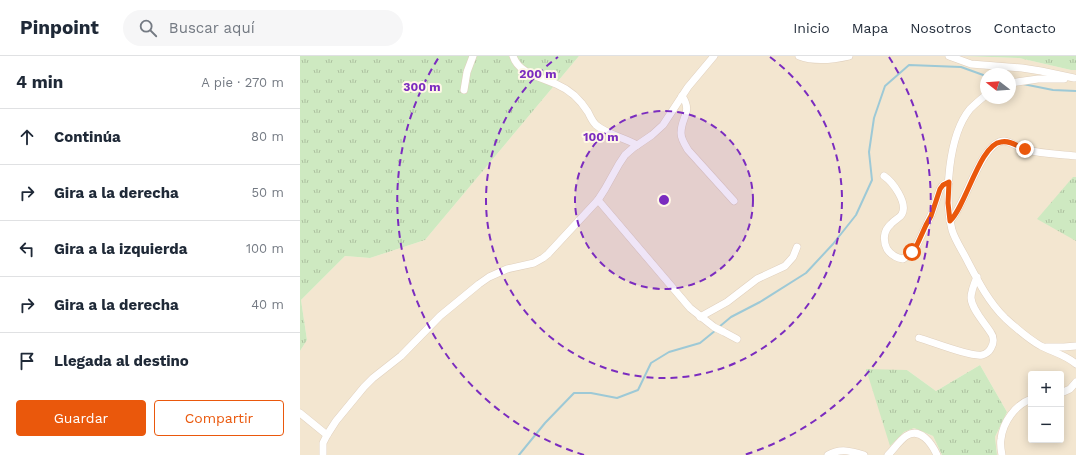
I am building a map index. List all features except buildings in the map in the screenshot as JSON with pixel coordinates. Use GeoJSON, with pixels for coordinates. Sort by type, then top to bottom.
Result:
{"type":"FeatureCollection","features":[{"type":"Feature","properties":{"kind":"street"},"geometry":{"type":"LineString","coordinates":[[464,90],[467,72],[473,56]]}},
{"type":"Feature","properties":{"kind":"street"},"geometry":{"type":"LineString","coordinates":[[513,56],[516,63],[529,73],[559,85],[570,93],[585,108],[593,122],[603,130],[637,145]]}},
{"type":"Feature","properties":{"kind":"street"},"geometry":{"type":"LineString","coordinates":[[323,455],[323,442],[326,435],[368,382],[401,356],[440,316],[479,284],[494,274],[507,269],[534,263],[543,258],[598,200],[622,159],[637,145],[652,135],[663,125],[695,78],[714,56]]}},
{"type":"Feature","properties":{"kind":"street"},"geometry":{"type":"LineString","coordinates":[[798,56],[821,60],[849,56]]}},
{"type":"Feature","properties":{"kind":"street"},"geometry":{"type":"LineString","coordinates":[[949,56],[971,64],[1022,68],[1075,78]]}},
{"type":"Feature","properties":{"kind":"street"},"geometry":{"type":"LineString","coordinates":[[1016,82],[1038,79],[1075,78]]}},
{"type":"Feature","properties":{"kind":"street"},"geometry":{"type":"LineString","coordinates":[[682,96],[687,108],[681,132],[685,146],[734,201]]}},
{"type":"Feature","properties":{"kind":"street"},"geometry":{"type":"LineString","coordinates":[[980,101],[970,110],[965,118],[955,142],[949,182],[948,203],[952,231],[988,298],[1005,317],[1036,342],[1076,364]]}},
{"type":"Feature","properties":{"kind":"street"},"geometry":{"type":"LineString","coordinates":[[950,221],[954,218],[969,185],[985,157],[991,148],[997,143],[1005,142],[1028,150],[1076,156]]}},
{"type":"Feature","properties":{"kind":"street"},"geometry":{"type":"LineString","coordinates":[[884,176],[896,189],[902,201],[904,210],[902,215],[886,230],[884,244],[889,252],[897,258],[903,259],[916,247],[931,216],[940,189],[943,185],[949,182]]}},
{"type":"Feature","properties":{"kind":"street"},"geometry":{"type":"LineString","coordinates":[[598,200],[680,297],[700,317],[714,327],[737,339]]}},
{"type":"Feature","properties":{"kind":"street"},"geometry":{"type":"LineString","coordinates":[[700,317],[727,302],[757,279],[785,266],[798,247]]}},
{"type":"Feature","properties":{"kind":"street"},"geometry":{"type":"LineString","coordinates":[[919,338],[968,354],[987,354],[994,341],[992,334],[972,305],[971,298],[972,290],[977,277]]}},
{"type":"Feature","properties":{"kind":"street"},"geometry":{"type":"LineString","coordinates":[[1044,347],[1076,346]]}},
{"type":"Feature","properties":{"kind":"street"},"geometry":{"type":"LineString","coordinates":[[1064,392],[1070,389],[1076,382]]}},
{"type":"Feature","properties":{"kind":"street"},"geometry":{"type":"LineString","coordinates":[[1002,455],[1001,437],[1006,421],[1013,412],[1028,401]]}},
{"type":"Feature","properties":{"kind":"street"},"geometry":{"type":"LineString","coordinates":[[300,413],[326,435]]}},
{"type":"Feature","properties":{"kind":"street"},"geometry":{"type":"LineString","coordinates":[[888,455],[905,436],[915,433],[927,440],[938,455]]}},
{"type":"Feature","properties":{"kind":"street"},"geometry":{"type":"LineString","coordinates":[[828,455],[836,451],[844,450],[864,455]]}},
{"type":"Feature","properties":{"kind":"shaded area"},"geometry":{"type":"Polygon","coordinates":[[[579,56],[964,56],[1019,58],[1076,70],[1076,455],[997,455],[995,437],[1007,412],[980,365],[936,391],[907,370],[890,445],[904,432],[914,428],[933,436],[942,455],[300,455],[300,351],[307,340],[301,300],[345,256],[370,258],[425,240],[579,56]]]}},
{"type":"Feature","properties":{"kind":"green space"},"geometry":{"type":"Polygon","coordinates":[[[300,56],[579,56],[425,240],[370,258],[345,256],[301,300],[307,340],[300,351],[300,56]]]}},
{"type":"Feature","properties":{"kind":"green space"},"geometry":{"type":"Polygon","coordinates":[[[964,56],[1076,56],[1076,70],[1019,58],[964,56]]]}},
{"type":"Feature","properties":{"kind":"green space"},"geometry":{"type":"Polygon","coordinates":[[[1073,177],[1076,177],[1076,241],[1037,219],[1073,177]]]}},
{"type":"Feature","properties":{"kind":"green space"},"geometry":{"type":"Polygon","coordinates":[[[980,365],[1007,412],[995,437],[997,455],[942,455],[933,436],[914,428],[904,432],[890,446],[866,369],[907,370],[936,391],[980,365]]]}},
{"type":"Feature","properties":{"kind":"waterway"},"geometry":{"type":"LineString","coordinates":[[719,327],[731,317],[760,302],[806,273],[833,244],[856,215],[872,180],[869,152],[874,118],[885,86],[909,65],[961,67],[980,74]]}},
{"type":"Feature","properties":{"kind":"waterway"},"geometry":{"type":"LineString","coordinates":[[1023,84],[1053,90],[1076,91]]}},
{"type":"Feature","properties":{"kind":"waterway"},"geometry":{"type":"LineString","coordinates":[[519,455],[545,423],[574,393],[591,393],[617,398],[638,390],[651,363],[669,352],[700,343],[716,330]]}},
{"type":"Feature","properties":{"kind":"route"},"geometry":{"type":"LineString","coordinates":[[912,252],[916,247],[931,216],[940,189],[943,185],[949,182],[948,203],[950,221],[954,218],[969,185],[994,144],[1002,141],[1025,149]]}}]}
